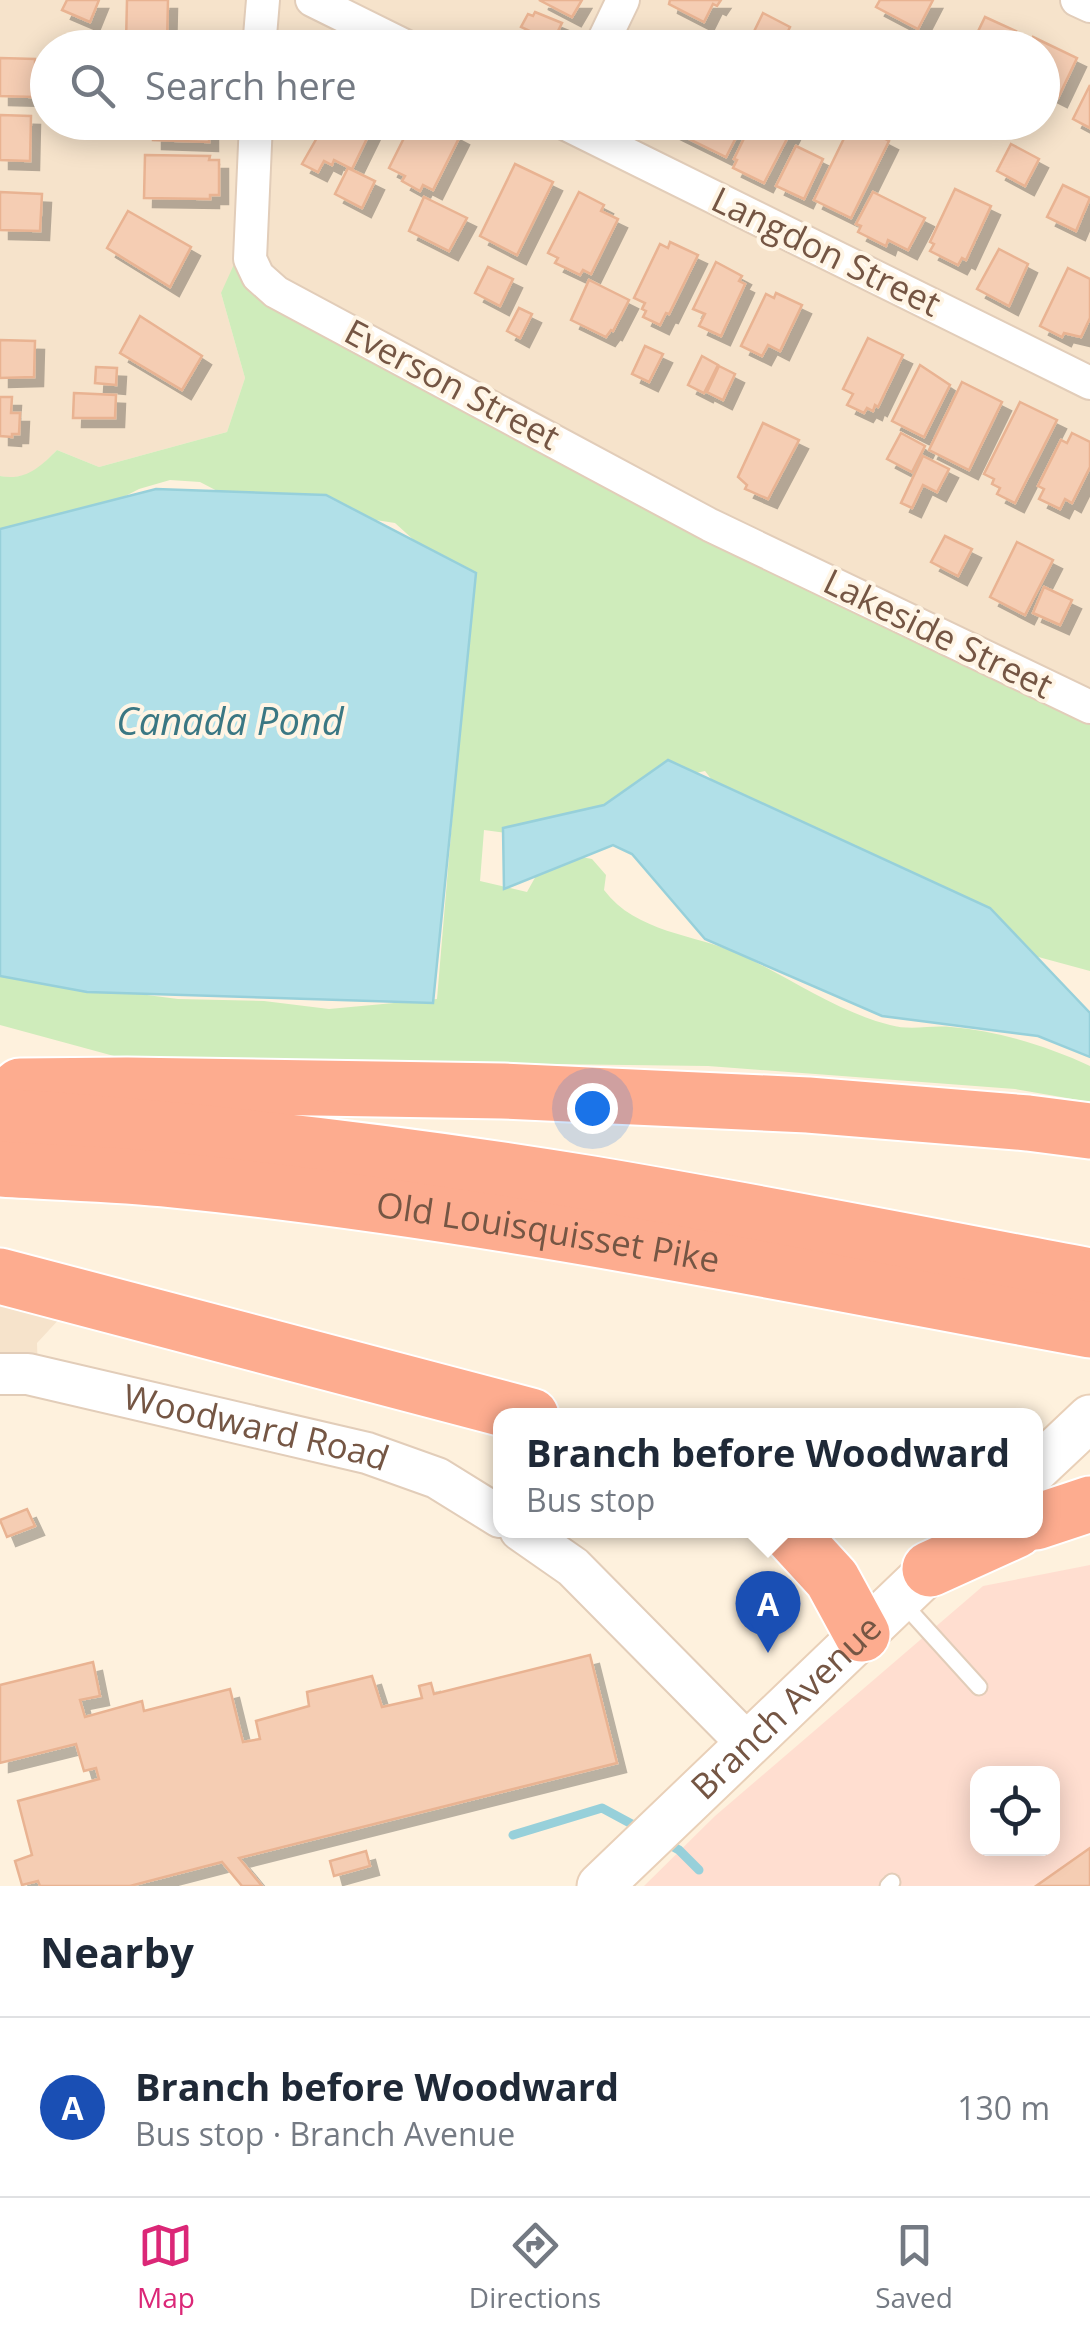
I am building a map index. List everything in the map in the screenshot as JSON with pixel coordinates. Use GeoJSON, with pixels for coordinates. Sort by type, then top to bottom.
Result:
{"type":"FeatureCollection","features":[{"type":"Feature","properties":{"kind":"highway"},"geometry":{"type":"LineString","coordinates":[[0,1086],[127,1084],[522,1092],[808,1105],[1090,1131]]}},
{"type":"Feature","properties":{"kind":"highway","name":"Old Louisquisset Pike"},"geometry":{"type":"LineString","coordinates":[[0,1116],[368,1151],[593,1184],[1090,1276]]}},
{"type":"Feature","properties":{"kind":"highway","name":"Old Louisquisset Pike"},"geometry":{"type":"LineString","coordinates":[[0,1169],[171,1180],[452,1216],[668,1250],[1069,1326]]}},
{"type":"Feature","properties":{"kind":"highway"},"geometry":{"type":"LineString","coordinates":[[0,1276],[501,1408]]}},
{"type":"Feature","properties":{"kind":"highway"},"geometry":{"type":"LineString","coordinates":[[1043,1520],[1090,1504]]}},
{"type":"Feature","properties":{"kind":"highway"},"geometry":{"type":"LineString","coordinates":[[794,1538],[832,1579],[897,1601],[1003,1538]]}},
{"type":"Feature","properties":{"kind":"main road"},"geometry":{"type":"LineString","coordinates":[[1043,1463],[1090,1418]]}},
{"type":"Feature","properties":{"kind":"main road","name":"Branch Avenue"},"geometry":{"type":"LineString","coordinates":[[600,1886],[963,1538]]}},
{"type":"Feature","properties":{"kind":"street"},"geometry":{"type":"LineString","coordinates":[[261,30],[263,0]]}},
{"type":"Feature","properties":{"kind":"street"},"geometry":{"type":"LineString","coordinates":[[312,0],[373,30]]}},
{"type":"Feature","properties":{"kind":"street"},"geometry":{"type":"LineString","coordinates":[[609,30],[624,0]]}},
{"type":"Feature","properties":{"kind":"street"},"geometry":{"type":"LineString","coordinates":[[1077,0],[1090,6]]}},
{"type":"Feature","properties":{"kind":"street","name":"Everson Street"},"geometry":{"type":"LineString","coordinates":[[255,140],[250,259],[267,284],[710,525],[787,560]]}},
{"type":"Feature","properties":{"kind":"street","name":"Langdon Street"},"geometry":{"type":"LineString","coordinates":[[598,140],[1090,383]]}},
{"type":"Feature","properties":{"kind":"street","name":"Lakeside Street"},"geometry":{"type":"LineString","coordinates":[[787,560],[1090,708]]}},
{"type":"Feature","properties":{"kind":"street","name":"Woodward Road"},"geometry":{"type":"LineString","coordinates":[[0,1374],[28,1374],[368,1454],[437,1478],[493,1513]]}},
{"type":"Feature","properties":{"kind":"street"},"geometry":{"type":"LineString","coordinates":[[531,1538],[573,1567],[748,1743]]}},
{"type":"Feature","properties":{"kind":"lane"},"geometry":{"type":"LineString","coordinates":[[897,1601],[979,1687]]}},
{"type":"Feature","properties":{"kind":"shaded area"},"geometry":{"type":"Polygon","coordinates":[[[0,0],[1090,0],[1090,708],[221,293],[245,378],[227,432],[99,467],[57,450],[34,473],[0,476],[0,0]]]}},
{"type":"Feature","properties":{"kind":"shaded area"},"geometry":{"type":"Polygon","coordinates":[[[0,1275],[62,1316],[37,1343],[38,1375],[0,1384],[0,1275]]]}},
{"type":"Feature","properties":{"kind":"shaded area"},"geometry":{"type":"Polygon","coordinates":[[[1090,1565],[1090,1886],[644,1886],[715,1816],[983,1586],[1090,1565]]]}},
{"type":"Feature","properties":{"kind":"green space"},"geometry":{"type":"Polygon","coordinates":[[[246,238],[273,280],[1090,708],[1090,971],[1031,955],[725,797],[705,771],[673,778],[656,792],[521,835],[484,830],[480,881],[527,892],[537,874],[565,854],[592,859],[606,875],[604,890],[617,904],[649,924],[739,954],[870,1019],[898,1027],[951,1027],[986,1032],[1074,1059],[1090,1066],[1090,1102],[1015,1089],[708,1066],[125,1059],[0,1025],[0,966],[69,985],[178,999],[264,1001],[329,1009],[437,999],[468,633],[460,582],[395,523],[369,519],[271,519],[200,482],[170,480],[139,489],[83,518],[0,547],[0,476],[25,474],[57,450],[99,467],[227,432],[245,378],[221,293],[246,238]]]}},
{"type":"Feature","properties":{"kind":"water","name":"Canada Pond"},"geometry":{"type":"Polygon","coordinates":[[[156,489],[326,495],[476,573],[433,1003],[87,992],[0,976],[0,529],[156,489]]]}},
{"type":"Feature","properties":{"kind":"water"},"geometry":{"type":"Polygon","coordinates":[[[668,760],[990,908],[1090,1013],[1090,1057],[1038,1036],[882,1016],[705,939],[632,854],[613,845],[504,889],[503,828],[604,805],[668,760]]]}},
{"type":"Feature","properties":{"kind":"building"},"geometry":{"type":"Polygon","coordinates":[[[67,0],[99,0],[90,22],[62,10],[67,0]]]}},
{"type":"Feature","properties":{"kind":"building"},"geometry":{"type":"Polygon","coordinates":[[[127,0],[168,0],[167,30],[126,30],[127,0]]]}},
{"type":"Feature","properties":{"kind":"building"},"geometry":{"type":"Polygon","coordinates":[[[539,0],[582,0],[572,17],[539,0]]]}},
{"type":"Feature","properties":{"kind":"building"},"geometry":{"type":"Polygon","coordinates":[[[670,0],[721,0],[717,6],[713,4],[704,22],[669,4],[670,0]]]}},
{"type":"Feature","properties":{"kind":"building"},"geometry":{"type":"Polygon","coordinates":[[[880,0],[933,0],[918,29],[876,7],[880,0]]]}},
{"type":"Feature","properties":{"kind":"building"},"geometry":{"type":"Polygon","coordinates":[[[535,12],[562,23],[558,30],[521,27],[528,14],[533,16],[535,12]]]}},
{"type":"Feature","properties":{"kind":"building"},"geometry":{"type":"Polygon","coordinates":[[[763,13],[790,27],[789,30],[755,30],[763,13]]]}},
{"type":"Feature","properties":{"kind":"building"},"geometry":{"type":"Polygon","coordinates":[[[985,17],[1014,30],[979,30],[985,17]]]}},
{"type":"Feature","properties":{"kind":"building"},"geometry":{"type":"Polygon","coordinates":[[[1060,50],[1077,58],[1060,94],[1060,50]]]}},
{"type":"Feature","properties":{"kind":"building"},"geometry":{"type":"Polygon","coordinates":[[[0,58],[30,59],[30,97],[0,96],[0,58]]]}},
{"type":"Feature","properties":{"kind":"building"},"geometry":{"type":"Polygon","coordinates":[[[1090,85],[1090,128],[1073,119],[1090,85]]]}},
{"type":"Feature","properties":{"kind":"building"},"geometry":{"type":"Polygon","coordinates":[[[0,115],[30,116],[30,161],[0,160],[0,115]]]}},
{"type":"Feature","properties":{"kind":"building"},"geometry":{"type":"Polygon","coordinates":[[[316,140],[366,140],[352,169],[334,160],[332,165],[324,161],[318,172],[302,164],[316,140]]]}},
{"type":"Feature","properties":{"kind":"building"},"geometry":{"type":"Polygon","coordinates":[[[403,140],[458,140],[433,190],[423,185],[420,191],[402,181],[405,176],[389,168],[403,140]]]}},
{"type":"Feature","properties":{"kind":"building"},"geometry":{"type":"Polygon","coordinates":[[[691,140],[735,140],[726,157],[691,140]]]}},
{"type":"Feature","properties":{"kind":"building"},"geometry":{"type":"Polygon","coordinates":[[[743,140],[786,140],[764,183],[733,168],[737,160],[734,159],[743,140]]]}},
{"type":"Feature","properties":{"kind":"building"},"geometry":{"type":"Polygon","coordinates":[[[843,140],[889,141],[851,218],[814,200],[843,140]]]}},
{"type":"Feature","properties":{"kind":"building"},"geometry":{"type":"Polygon","coordinates":[[[1011,144],[1039,159],[1025,186],[997,171],[1011,144]]]}},
{"type":"Feature","properties":{"kind":"building"},"geometry":{"type":"Polygon","coordinates":[[[796,146],[823,159],[804,199],[776,186],[796,146]]]}},
{"type":"Feature","properties":{"kind":"building"},"geometry":{"type":"Polygon","coordinates":[[[145,155],[210,156],[209,160],[219,160],[219,195],[210,195],[210,199],[144,198],[145,155]]]}},
{"type":"Feature","properties":{"kind":"building"},"geometry":{"type":"Polygon","coordinates":[[[515,164],[553,182],[517,255],[480,236],[515,164]]]}},
{"type":"Feature","properties":{"kind":"building"},"geometry":{"type":"Polygon","coordinates":[[[348,168],[375,181],[362,208],[335,194],[348,168]]]}},
{"type":"Feature","properties":{"kind":"building"},"geometry":{"type":"Polygon","coordinates":[[[1063,185],[1090,198],[1076,231],[1047,217],[1063,185]]]}},
{"type":"Feature","properties":{"kind":"building"},"geometry":{"type":"Polygon","coordinates":[[[955,189],[991,206],[966,260],[962,258],[958,265],[930,251],[934,244],[930,242],[955,189]]]}},
{"type":"Feature","properties":{"kind":"building"},"geometry":{"type":"Polygon","coordinates":[[[0,192],[42,194],[40,231],[0,230],[0,192]]]}},
{"type":"Feature","properties":{"kind":"building"},"geometry":{"type":"Polygon","coordinates":[[[579,192],[604,205],[601,211],[618,219],[591,274],[583,270],[580,275],[555,263],[558,258],[548,253],[579,192]]]}},
{"type":"Feature","properties":{"kind":"building"},"geometry":{"type":"Polygon","coordinates":[[[873,192],[925,218],[908,250],[888,240],[886,246],[858,232],[861,226],[856,224],[873,192]]]}},
{"type":"Feature","properties":{"kind":"building"},"geometry":{"type":"Polygon","coordinates":[[[424,197],[467,218],[449,251],[409,231],[424,197]]]}},
{"type":"Feature","properties":{"kind":"building"},"geometry":{"type":"Polygon","coordinates":[[[128,211],[191,247],[170,287],[107,248],[128,211]]]}},
{"type":"Feature","properties":{"kind":"building"},"geometry":{"type":"Polygon","coordinates":[[[670,242],[698,255],[660,325],[643,317],[645,303],[634,298],[660,244],[668,248],[670,242]]]}},
{"type":"Feature","properties":{"kind":"building"},"geometry":{"type":"Polygon","coordinates":[[[999,249],[1028,264],[1009,306],[977,289],[999,249]]]}},
{"type":"Feature","properties":{"kind":"building"},"geometry":{"type":"Polygon","coordinates":[[[716,262],[742,276],[739,281],[745,284],[721,336],[699,326],[705,314],[693,309],[716,262]]]}},
{"type":"Feature","properties":{"kind":"building"},"geometry":{"type":"Polygon","coordinates":[[[488,267],[513,279],[500,306],[475,293],[488,267]]]}},
{"type":"Feature","properties":{"kind":"building"},"geometry":{"type":"Polygon","coordinates":[[[1068,268],[1090,279],[1090,318],[1081,337],[1064,333],[1062,337],[1040,326],[1068,268]]]}},
{"type":"Feature","properties":{"kind":"building"},"geometry":{"type":"Polygon","coordinates":[[[589,280],[629,300],[606,337],[571,320],[589,280]]]}},
{"type":"Feature","properties":{"kind":"building"},"geometry":{"type":"Polygon","coordinates":[[[776,293],[802,305],[780,351],[768,345],[762,356],[741,346],[766,294],[774,298],[776,293]]]}},
{"type":"Feature","properties":{"kind":"building"},"geometry":{"type":"Polygon","coordinates":[[[519,308],[532,314],[520,338],[507,331],[519,308]]]}},
{"type":"Feature","properties":{"kind":"building"},"geometry":{"type":"Polygon","coordinates":[[[140,316],[202,356],[182,390],[120,353],[140,316]]]}},
{"type":"Feature","properties":{"kind":"building"},"geometry":{"type":"Polygon","coordinates":[[[868,338],[903,355],[878,407],[875,405],[873,411],[867,408],[864,413],[847,405],[853,394],[843,389],[868,338]]]}},
{"type":"Feature","properties":{"kind":"building"},"geometry":{"type":"Polygon","coordinates":[[[0,340],[35,341],[34,377],[0,378],[0,340]]]}},
{"type":"Feature","properties":{"kind":"building"},"geometry":{"type":"Polygon","coordinates":[[[645,346],[663,354],[649,382],[632,374],[645,346]]]}},
{"type":"Feature","properties":{"kind":"building"},"geometry":{"type":"Polygon","coordinates":[[[702,356],[718,365],[704,393],[688,385],[702,356]]]}},
{"type":"Feature","properties":{"kind":"building"},"geometry":{"type":"Polygon","coordinates":[[[920,365],[950,385],[924,437],[892,421],[920,365]]]}},
{"type":"Feature","properties":{"kind":"building"},"geometry":{"type":"Polygon","coordinates":[[[719,366],[735,374],[723,400],[707,392],[719,366]]]}},
{"type":"Feature","properties":{"kind":"building"},"geometry":{"type":"Polygon","coordinates":[[[96,367],[117,368],[116,385],[95,383],[96,367]]]}},
{"type":"Feature","properties":{"kind":"building"},"geometry":{"type":"Polygon","coordinates":[[[962,382],[1002,402],[969,470],[929,450],[962,382]]]}},
{"type":"Feature","properties":{"kind":"building"},"geometry":{"type":"Polygon","coordinates":[[[74,393],[116,395],[115,418],[73,418],[74,393]]]}},
{"type":"Feature","properties":{"kind":"building"},"geometry":{"type":"Polygon","coordinates":[[[0,397],[12,397],[11,413],[20,413],[19,434],[12,437],[0,436],[0,397]]]}},
{"type":"Feature","properties":{"kind":"building"},"geometry":{"type":"Polygon","coordinates":[[[1020,402],[1057,420],[1015,503],[997,494],[1000,488],[984,474],[1020,402]]]}},
{"type":"Feature","properties":{"kind":"building"},"geometry":{"type":"Polygon","coordinates":[[[763,423],[799,440],[768,499],[745,489],[747,485],[738,477],[763,423]]]}},
{"type":"Feature","properties":{"kind":"building"},"geometry":{"type":"Polygon","coordinates":[[[901,433],[925,446],[912,472],[887,459],[901,433]]]}},
{"type":"Feature","properties":{"kind":"building"},"geometry":{"type":"Polygon","coordinates":[[[1072,433],[1090,442],[1090,467],[1072,503],[1065,499],[1060,509],[1039,499],[1044,489],[1038,486],[1061,440],[1067,443],[1072,433]]]}},
{"type":"Feature","properties":{"kind":"building"},"geometry":{"type":"Polygon","coordinates":[[[923,456],[949,469],[937,492],[923,485],[912,508],[901,503],[923,456]]]}},
{"type":"Feature","properties":{"kind":"building"},"geometry":{"type":"Polygon","coordinates":[[[945,536],[972,549],[958,576],[931,562],[945,536]]]}},
{"type":"Feature","properties":{"kind":"building"},"geometry":{"type":"Polygon","coordinates":[[[1017,542],[1053,560],[1025,615],[990,597],[1017,542]]]}},
{"type":"Feature","properties":{"kind":"building"},"geometry":{"type":"Polygon","coordinates":[[[1044,587],[1072,600],[1060,625],[1033,613],[1044,587]]]}},
{"type":"Feature","properties":{"kind":"building"},"geometry":{"type":"Polygon","coordinates":[[[27,1509],[35,1526],[7,1537],[0,1520],[27,1509]]]}},
{"type":"Feature","properties":{"kind":"building"},"geometry":{"type":"Polygon","coordinates":[[[590,1655],[617,1763],[239,1858],[262,1886],[242,1886],[222,1862],[130,1886],[40,1886],[38,1881],[22,1885],[15,1861],[32,1855],[18,1801],[99,1779],[96,1768],[84,1771],[76,1744],[0,1763],[0,1685],[93,1662],[100,1696],[80,1700],[85,1717],[142,1701],[144,1711],[230,1689],[243,1742],[260,1739],[256,1721],[309,1706],[307,1692],[372,1676],[382,1707],[422,1698],[419,1686],[431,1683],[434,1694],[590,1655]]]}},
{"type":"Feature","properties":{"kind":"building"},"geometry":{"type":"Polygon","coordinates":[[[1090,1848],[1090,1886],[1036,1886],[1090,1848]]]}},
{"type":"Feature","properties":{"kind":"building"},"geometry":{"type":"Polygon","coordinates":[[[366,1851],[370,1866],[334,1876],[330,1861],[366,1851]]]}},
{"type":"Feature","properties":{"kind":"waterway"},"geometry":{"type":"LineString","coordinates":[[513,1835],[602,1808],[641,1829]]}},
{"type":"Feature","properties":{"kind":"waterway"},"geometry":{"type":"LineString","coordinates":[[663,1841],[679,1850],[699,1870]]}},
{"type":"Feature","properties":{"kind":"place","name":"Branch before Woodward"},"geometry":{"type":"Point","coordinates":[768,1653]}}]}
